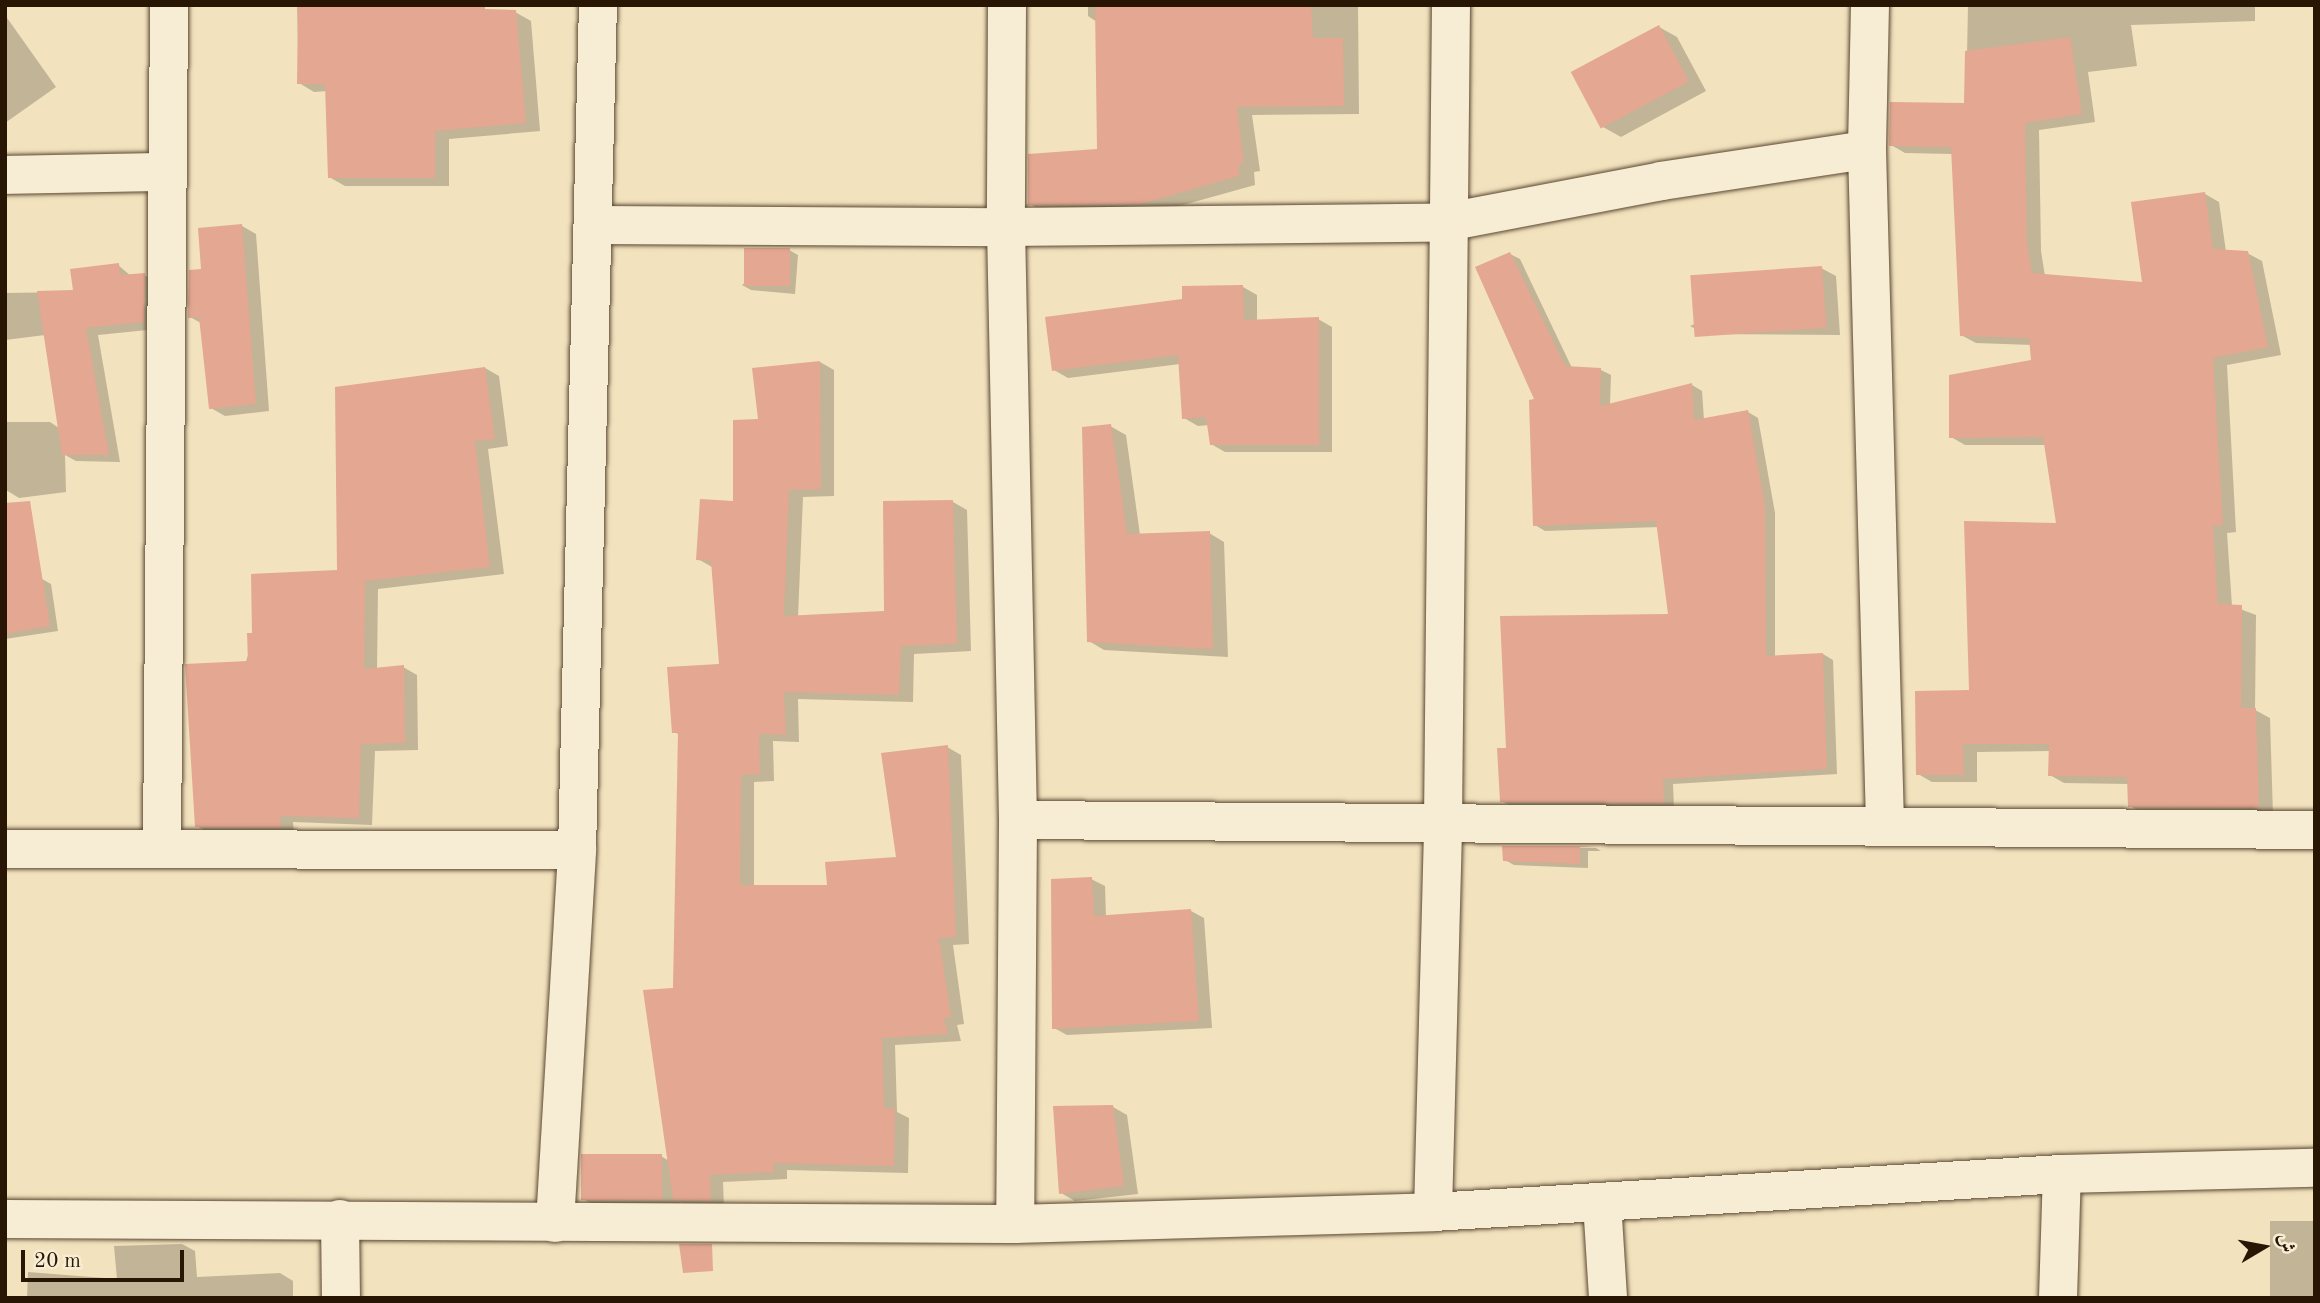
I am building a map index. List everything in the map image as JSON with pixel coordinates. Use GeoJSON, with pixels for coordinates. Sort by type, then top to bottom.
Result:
{"type":"FeatureCollection","features":[{"type":"Feature","properties":{"kind":"street"},"geometry":{"type":"LineString","coordinates":[[162,846],[169,5]]}},
{"type":"Feature","properties":{"kind":"street"},"geometry":{"type":"LineString","coordinates":[[555,1223],[577,850],[596,225],[598,5]]}},
{"type":"Feature","properties":{"kind":"street"},"geometry":{"type":"LineString","coordinates":[[1007,5],[1006,227],[1018,820],[1015,1224]]}},
{"type":"Feature","properties":{"kind":"street"},"geometry":{"type":"LineString","coordinates":[[1433,1212],[1443,822],[1451,5]]}},
{"type":"Feature","properties":{"kind":"street"},"geometry":{"type":"LineString","coordinates":[[1870,5],[1867,150],[1885,826]]}},
{"type":"Feature","properties":{"kind":"street"},"geometry":{"type":"LineString","coordinates":[[596,225],[1006,227],[1447,222],[1661,181],[1867,150]]}},
{"type":"Feature","properties":{"kind":"street"},"geometry":{"type":"LineString","coordinates":[[5,175],[166,172]]}},
{"type":"Feature","properties":{"kind":"street"},"geometry":{"type":"LineString","coordinates":[[1018,820],[2315,830]]}},
{"type":"Feature","properties":{"kind":"street"},"geometry":{"type":"LineString","coordinates":[[5,849],[162,846],[577,850]]}},
{"type":"Feature","properties":{"kind":"street"},"geometry":{"type":"LineString","coordinates":[[5,1219],[1015,1224],[1433,1212],[2062,1174],[2315,1168]]}},
{"type":"Feature","properties":{"kind":"street"},"geometry":{"type":"LineString","coordinates":[[2058,1298],[2062,1174]]}},
{"type":"Feature","properties":{"kind":"street"},"geometry":{"type":"LineString","coordinates":[[1602,1202],[1608,1298]]}},
{"type":"Feature","properties":{"kind":"street"},"geometry":{"type":"LineString","coordinates":[[340,1219],[341,1298]]}},
{"type":"Feature","properties":{"kind":"building"},"geometry":{"type":"Polygon","coordinates":[[[298,5],[485,5],[485,9],[516,10],[526,123],[435,131],[435,178],[328,178],[325,84],[297,84],[298,5]]]}},
{"type":"Feature","properties":{"kind":"building"},"geometry":{"type":"Polygon","coordinates":[[[1095,5],[1311,5],[1313,38],[1343,38],[1344,106],[1237,107],[1244,163],[1239,163],[1239,176],[1141,204],[1028,205],[1028,154],[1097,149],[1095,5]]]}},
{"type":"Feature","properties":{"kind":"building"},"geometry":{"type":"Polygon","coordinates":[[[1659,25],[1689,82],[1601,128],[1571,72],[1659,25]]]}},
{"type":"Feature","properties":{"kind":"building"},"geometry":{"type":"Polygon","coordinates":[[[2070,37],[2082,114],[2025,123],[2027,242],[2032,273],[2142,282],[2131,202],[2205,192],[2213,249],[2248,251],[2268,347],[2213,358],[2223,525],[2213,526],[2218,604],[2242,605],[2241,708],[2256,708],[2259,808],[2128,807],[2127,777],[2048,776],[2049,744],[1963,744],[1964,775],[1916,775],[1915,691],[1969,690],[1964,521],[2056,523],[2043,437],[1949,438],[1949,375],[2031,360],[2029,338],[1960,336],[1951,147],[1889,146],[1890,102],[1964,103],[1965,51],[2070,37]]]}},
{"type":"Feature","properties":{"kind":"building"},"geometry":{"type":"Polygon","coordinates":[[[242,224],[256,404],[209,409],[199,317],[188,318],[189,270],[201,269],[198,228],[242,224]]]}},
{"type":"Feature","properties":{"kind":"building"},"geometry":{"type":"Polygon","coordinates":[[[744,248],[790,248],[790,286],[744,286],[744,248]]]}},
{"type":"Feature","properties":{"kind":"building"},"geometry":{"type":"Polygon","coordinates":[[[1510,252],[1565,366],[1601,368],[1600,406],[1692,383],[1694,420],[1748,410],[1765,506],[1766,656],[1823,653],[1827,769],[1663,779],[1664,803],[1500,802],[1497,748],[1506,748],[1500,616],[1668,614],[1656,521],[1533,526],[1529,400],[1534,399],[1475,267],[1510,252]]]}},
{"type":"Feature","properties":{"kind":"building"},"geometry":{"type":"Polygon","coordinates":[[[119,263],[120,275],[145,273],[144,322],[86,328],[109,455],[62,455],[37,291],[73,290],[70,269],[119,263]]]}},
{"type":"Feature","properties":{"kind":"building"},"geometry":{"type":"Polygon","coordinates":[[[1822,266],[1826,328],[1695,337],[1690,275],[1822,266]]]}},
{"type":"Feature","properties":{"kind":"building"},"geometry":{"type":"Polygon","coordinates":[[[1243,285],[1244,320],[1319,317],[1319,445],[1210,445],[1206,417],[1182,419],[1178,355],[1052,371],[1045,317],[1182,299],[1182,286],[1243,285]]]}},
{"type":"Feature","properties":{"kind":"building"},"geometry":{"type":"Polygon","coordinates":[[[820,361],[821,489],[789,490],[784,616],[884,611],[883,501],[953,500],[957,644],[901,646],[899,695],[784,692],[786,735],[759,734],[760,774],[741,775],[740,885],[827,885],[825,862],[896,857],[881,753],[948,745],[956,937],[939,938],[951,1017],[944,1018],[948,1034],[882,1038],[884,1109],[895,1108],[894,1166],[773,1163],[774,1172],[710,1175],[711,1201],[673,1200],[643,990],[673,988],[678,733],[672,733],[667,667],[719,664],[711,561],[696,560],[700,499],[733,501],[733,420],[758,419],[752,368],[820,361]]]}},
{"type":"Feature","properties":{"kind":"building"},"geometry":{"type":"Polygon","coordinates":[[[485,367],[495,439],[475,441],[490,567],[365,581],[364,669],[404,665],[405,743],[361,744],[359,818],[280,816],[281,828],[195,827],[185,664],[248,661],[247,633],[252,633],[251,574],[337,570],[335,387],[485,367]]]}},
{"type":"Feature","properties":{"kind":"building"},"geometry":{"type":"Polygon","coordinates":[[[1111,424],[1127,534],[1210,531],[1213,649],[1087,642],[1082,427],[1111,424]]]}},
{"type":"Feature","properties":{"kind":"building"},"geometry":{"type":"Polygon","coordinates":[[[30,501],[50,626],[5,634],[5,503],[30,501]]]}},
{"type":"Feature","properties":{"kind":"building"},"geometry":{"type":"Polygon","coordinates":[[[1502,846],[1596,846],[1580,847],[1580,864],[1503,861],[1502,846]]]}},
{"type":"Feature","properties":{"kind":"building"},"geometry":{"type":"Polygon","coordinates":[[[1092,877],[1094,916],[1191,909],[1199,1021],[1052,1029],[1051,879],[1092,877]]]}},
{"type":"Feature","properties":{"kind":"building"},"geometry":{"type":"Polygon","coordinates":[[[1113,1105],[1124,1186],[1059,1194],[1053,1106],[1113,1105]]]}},
{"type":"Feature","properties":{"kind":"building"},"geometry":{"type":"Polygon","coordinates":[[[581,1154],[662,1154],[662,1200],[581,1200],[581,1154]]]}},
{"type":"Feature","properties":{"kind":"building"},"geometry":{"type":"Polygon","coordinates":[[[679,1244],[712,1244],[713,1271],[683,1273],[679,1244]]]}}]}
